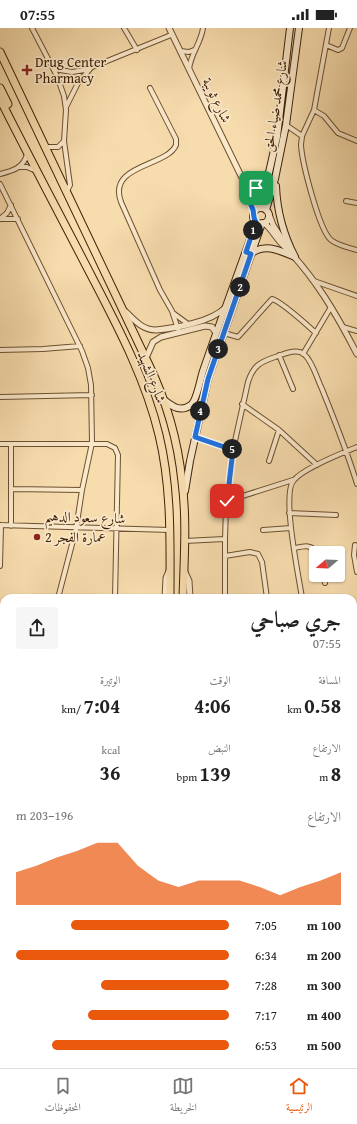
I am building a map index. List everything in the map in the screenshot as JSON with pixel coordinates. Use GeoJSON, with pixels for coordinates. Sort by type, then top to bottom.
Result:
{"type":"FeatureCollection","features":[{"type":"Feature","properties":{"kind":"highway","name":"شارع الشهيد"},"geometry":{"type":"LineString","coordinates":[[0,52],[123,308],[164,400],[174,433],[184,498],[183,594]]}},
{"type":"Feature","properties":{"kind":"highway","name":"شارع الشهيد"},"geometry":{"type":"LineString","coordinates":[[0,63],[62,187],[67,191]]}},
{"type":"Feature","properties":{"kind":"highway","name":"شارع الشهيد"},"geometry":{"type":"LineString","coordinates":[[0,88],[44,183]]}},
{"type":"Feature","properties":{"kind":"highway","name":"شارع الشهيد"},"geometry":{"type":"LineString","coordinates":[[0,99],[27,154],[44,183],[105,302],[144,388],[159,434],[164,459],[169,499],[170,594]]}},
{"type":"Feature","properties":{"kind":"main road","name":"شارع محمد ضياء الحق"},"geometry":{"type":"LineString","coordinates":[[262,210],[277,137],[290,28]]}},
{"type":"Feature","properties":{"kind":"main road","name":"شارع محمد ضياء الحق"},"geometry":{"type":"LineString","coordinates":[[262,210],[275,179],[286,125],[299,28]]}},
{"type":"Feature","properties":{"kind":"main road"},"geometry":{"type":"LineString","coordinates":[[244,182],[252,187],[258,187],[270,171]]}},
{"type":"Feature","properties":{"kind":"main road"},"geometry":{"type":"LineString","coordinates":[[275,179],[277,205],[280,218],[288,244],[295,257]]}},
{"type":"Feature","properties":{"kind":"main road"},"geometry":{"type":"LineString","coordinates":[[164,400],[173,408],[178,409],[187,408],[194,402],[201,376],[216,333],[261,223],[268,219],[262,210],[253,216],[261,223]]}},
{"type":"Feature","properties":{"kind":"main road"},"geometry":{"type":"LineString","coordinates":[[184,498],[195,437],[208,379],[249,253],[256,250],[270,248],[295,257]]}},
{"type":"Feature","properties":{"kind":"main road"},"geometry":{"type":"LineString","coordinates":[[201,376],[208,379]]}},
{"type":"Feature","properties":{"kind":"street"},"geometry":{"type":"LineString","coordinates":[[32,28],[54,69],[62,89],[66,110],[64,141],[70,183],[67,191]]}},
{"type":"Feature","properties":{"kind":"street"},"geometry":{"type":"LineString","coordinates":[[124,28],[137,50]]}},
{"type":"Feature","properties":{"kind":"street","name":"شارع ثويبة"},"geometry":{"type":"LineString","coordinates":[[169,28],[171,35],[244,182],[247,198],[262,210],[288,249]]}},
{"type":"Feature","properties":{"kind":"street"},"geometry":{"type":"LineString","coordinates":[[189,71],[191,58],[201,39],[203,28]]}},
{"type":"Feature","properties":{"kind":"street"},"geometry":{"type":"LineString","coordinates":[[329,28],[314,110],[302,136],[302,150],[314,202],[324,230],[332,241],[357,250]]}},
{"type":"Feature","properties":{"kind":"street"},"geometry":{"type":"LineString","coordinates":[[326,45],[338,50],[342,48],[350,28]]}},
{"type":"Feature","properties":{"kind":"street"},"geometry":{"type":"LineString","coordinates":[[54,69],[72,72],[91,68],[171,35]]}},
{"type":"Feature","properties":{"kind":"street"},"geometry":{"type":"LineString","coordinates":[[179,51],[186,52],[194,50]]}},
{"type":"Feature","properties":{"kind":"street"},"geometry":{"type":"LineString","coordinates":[[66,110],[73,92],[91,68]]}},
{"type":"Feature","properties":{"kind":"street"},"geometry":{"type":"LineString","coordinates":[[150,88],[176,139],[176,146],[172,152],[128,174],[121,182],[119,192],[121,202],[160,290],[172,311],[179,332]]}},
{"type":"Feature","properties":{"kind":"street"},"geometry":{"type":"LineString","coordinates":[[314,110],[324,116],[338,133],[357,141]]}},
{"type":"Feature","properties":{"kind":"street"},"geometry":{"type":"LineString","coordinates":[[286,125],[302,136]]}},
{"type":"Feature","properties":{"kind":"street"},"geometry":{"type":"LineString","coordinates":[[46,147],[58,148],[64,141]]}},
{"type":"Feature","properties":{"kind":"street"},"geometry":{"type":"LineString","coordinates":[[20,167],[25,161],[27,154]]}},
{"type":"Feature","properties":{"kind":"street"},"geometry":{"type":"LineString","coordinates":[[0,174],[27,166],[36,171]]}},
{"type":"Feature","properties":{"kind":"street"},"geometry":{"type":"LineString","coordinates":[[0,184],[80,346],[88,368],[92,395],[92,443],[82,490],[76,529],[59,594]]}},
{"type":"Feature","properties":{"kind":"street"},"geometry":{"type":"LineString","coordinates":[[346,201],[357,203]]}},
{"type":"Feature","properties":{"kind":"street"},"geometry":{"type":"LineString","coordinates":[[0,219],[7,213],[11,205]]}},
{"type":"Feature","properties":{"kind":"street"},"geometry":{"type":"LineString","coordinates":[[0,219],[18,219]]}},
{"type":"Feature","properties":{"kind":"street"},"geometry":{"type":"LineString","coordinates":[[261,223],[270,229],[314,281],[343,327],[357,354]]}},
{"type":"Feature","properties":{"kind":"street"},"geometry":{"type":"LineString","coordinates":[[314,281],[357,296]]}},
{"type":"Feature","properties":{"kind":"street"},"geometry":{"type":"LineString","coordinates":[[224,333],[238,337],[272,299],[282,305],[316,332]]}},
{"type":"Feature","properties":{"kind":"street"},"geometry":{"type":"LineString","coordinates":[[123,308],[137,323],[147,329],[156,330],[200,322],[214,316],[228,304]]}},
{"type":"Feature","properties":{"kind":"street"},"geometry":{"type":"LineString","coordinates":[[303,354],[331,307]]}},
{"type":"Feature","properties":{"kind":"street"},"geometry":{"type":"LineString","coordinates":[[172,311],[188,324]]}},
{"type":"Feature","properties":{"kind":"street"},"geometry":{"type":"LineString","coordinates":[[146,358],[150,346],[157,339],[204,326],[212,327],[216,333]]}},
{"type":"Feature","properties":{"kind":"street"},"geometry":{"type":"LineString","coordinates":[[343,327],[357,331]]}},
{"type":"Feature","properties":{"kind":"street"},"geometry":{"type":"LineString","coordinates":[[0,350],[80,346]]}},
{"type":"Feature","properties":{"kind":"street"},"geometry":{"type":"LineString","coordinates":[[225,594],[227,501],[233,450],[242,404],[250,375],[260,362],[294,352],[303,354],[313,369],[347,451],[357,484]]}},
{"type":"Feature","properties":{"kind":"street"},"geometry":{"type":"LineString","coordinates":[[279,356],[293,389]]}},
{"type":"Feature","properties":{"kind":"street"},"geometry":{"type":"LineString","coordinates":[[0,397],[92,395]]}},
{"type":"Feature","properties":{"kind":"street"},"geometry":{"type":"LineString","coordinates":[[242,404],[279,430],[317,465]]}},
{"type":"Feature","properties":{"kind":"street"},"geometry":{"type":"LineString","coordinates":[[269,461],[279,430]]}},
{"type":"Feature","properties":{"kind":"street"},"geometry":{"type":"LineString","coordinates":[[195,437],[233,450]]}},
{"type":"Feature","properties":{"kind":"street"},"geometry":{"type":"LineString","coordinates":[[0,444],[92,443],[112,445],[117,451],[116,594]]}},
{"type":"Feature","properties":{"kind":"street"},"geometry":{"type":"LineString","coordinates":[[11,444],[11,526]]}},
{"type":"Feature","properties":{"kind":"street"},"geometry":{"type":"LineString","coordinates":[[227,501],[294,480],[317,465],[357,447]]}},
{"type":"Feature","properties":{"kind":"street"},"geometry":{"type":"LineString","coordinates":[[294,480],[290,485],[289,492],[290,513],[301,594]]}},
{"type":"Feature","properties":{"kind":"street"},"geometry":{"type":"LineString","coordinates":[[12,489],[82,490]]}},
{"type":"Feature","properties":{"kind":"street"},"geometry":{"type":"LineString","coordinates":[[290,513],[336,515]]}},
{"type":"Feature","properties":{"kind":"street"},"geometry":{"type":"LineString","coordinates":[[0,566],[1,525]]}},
{"type":"Feature","properties":{"kind":"street","name":"شارع سعود الدهيم"},"geometry":{"type":"LineString","coordinates":[[1,525],[76,529],[170,530]]}},
{"type":"Feature","properties":{"kind":"street"},"geometry":{"type":"LineString","coordinates":[[263,530],[291,528]]}},
{"type":"Feature","properties":{"kind":"street"},"geometry":{"type":"LineString","coordinates":[[184,541],[225,539]]}},
{"type":"Feature","properties":{"kind":"street"},"geometry":{"type":"LineString","coordinates":[[355,545],[354,555],[357,572]]}},
{"type":"Feature","properties":{"kind":"street"},"geometry":{"type":"LineString","coordinates":[[295,548],[309,546]]}},
{"type":"Feature","properties":{"kind":"street"},"geometry":{"type":"LineString","coordinates":[[225,556],[250,552],[258,554],[262,562],[266,594]]}},
{"type":"Feature","properties":{"kind":"street"},"geometry":{"type":"LineString","coordinates":[[165,594],[166,578],[170,568]]}},
{"type":"Feature","properties":{"kind":"street"},"geometry":{"type":"LineString","coordinates":[[184,569],[189,581],[190,594]]}},
{"type":"Feature","properties":{"kind":"place","name":"Drug Center Pharmacy"},"geometry":{"type":"Point","coordinates":[27,70]}},
{"type":"Feature","properties":{"kind":"place","name":"عمارة الفجر 2"},"geometry":{"type":"Point","coordinates":[37,537]}},
{"type":"Feature","properties":{"kind":"route"},"geometry":{"type":"LineString","coordinates":[[227,501],[233,450],[195,437],[208,379],[251,254],[246,252],[256,222],[253,216],[254,212],[247,198],[244,182],[256,188]]}}]}
